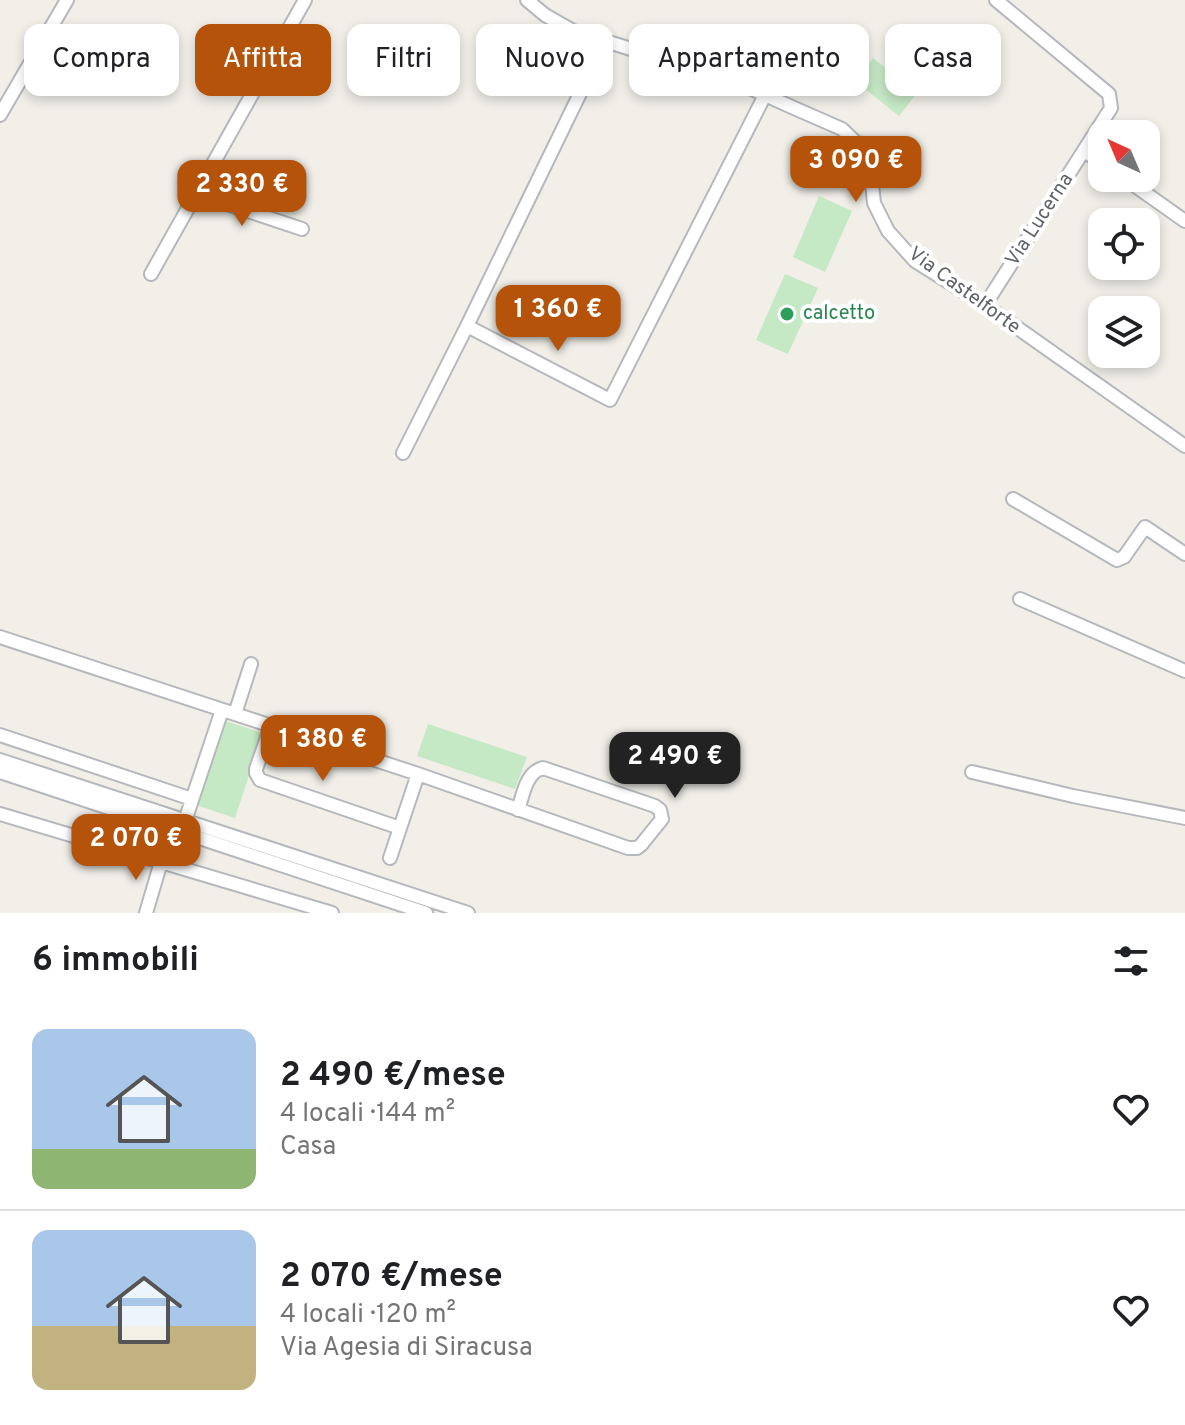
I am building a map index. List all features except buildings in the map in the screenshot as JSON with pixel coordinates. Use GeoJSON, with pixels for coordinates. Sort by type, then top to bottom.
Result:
{"type":"FeatureCollection","features":[{"type":"Feature","properties":{"kind":"street"},"geometry":{"type":"LineString","coordinates":[[0,115],[67,0]]}},
{"type":"Feature","properties":{"kind":"street"},"geometry":{"type":"LineString","coordinates":[[151,274],[305,0]]}},
{"type":"Feature","properties":{"kind":"street","name":"Via Castelforte"},"geometry":{"type":"LineString","coordinates":[[527,0],[561,24]]}},
{"type":"Feature","properties":{"kind":"street","name":"Via Lucerna"},"geometry":{"type":"LineString","coordinates":[[985,305],[1111,108],[1109,94],[996,0]]}},
{"type":"Feature","properties":{"kind":"street"},"geometry":{"type":"LineString","coordinates":[[403,453],[579,96]]}},
{"type":"Feature","properties":{"kind":"street"},"geometry":{"type":"LineString","coordinates":[[467,326],[610,400],[764,96]]}},
{"type":"Feature","properties":{"kind":"street","name":"Via Castelforte"},"geometry":{"type":"LineString","coordinates":[[767,96],[842,129],[858,141],[869,155],[874,203],[888,231],[915,261],[985,305],[1185,446]]}},
{"type":"Feature","properties":{"kind":"street"},"geometry":{"type":"LineString","coordinates":[[1084,151],[1088,154]]}},
{"type":"Feature","properties":{"kind":"street"},"geometry":{"type":"LineString","coordinates":[[199,189],[230,205],[302,229]]}},
{"type":"Feature","properties":{"kind":"street"},"geometry":{"type":"LineString","coordinates":[[1144,192],[1185,221]]}},
{"type":"Feature","properties":{"kind":"street"},"geometry":{"type":"LineString","coordinates":[[1013,499],[1117,560],[1124,557],[1145,527],[1185,554]]}},
{"type":"Feature","properties":{"kind":"street"},"geometry":{"type":"LineString","coordinates":[[1020,599],[1185,671]]}},
{"type":"Feature","properties":{"kind":"street"},"geometry":{"type":"LineString","coordinates":[[0,637],[418,774],[518,810],[633,849],[641,845],[662,819],[660,810],[655,806],[543,768],[533,771],[518,810]]}},
{"type":"Feature","properties":{"kind":"street"},"geometry":{"type":"LineString","coordinates":[[185,821],[228,712],[251,664]]}},
{"type":"Feature","properties":{"kind":"street"},"geometry":{"type":"LineString","coordinates":[[271,726],[256,769],[260,780],[400,828]]}},
{"type":"Feature","properties":{"kind":"street"},"geometry":{"type":"LineString","coordinates":[[0,735],[192,799]]}},
{"type":"Feature","properties":{"kind":"street"},"geometry":{"type":"LineString","coordinates":[[0,760],[466,913]]}},
{"type":"Feature","properties":{"kind":"street"},"geometry":{"type":"LineString","coordinates":[[0,772],[426,913]]}},
{"type":"Feature","properties":{"kind":"street"},"geometry":{"type":"LineString","coordinates":[[972,772],[1185,818]]}},
{"type":"Feature","properties":{"kind":"street"},"geometry":{"type":"LineString","coordinates":[[390,858],[418,774]]}},
{"type":"Feature","properties":{"kind":"street"},"geometry":{"type":"LineString","coordinates":[[0,814],[332,913]]}},
{"type":"Feature","properties":{"kind":"street"},"geometry":{"type":"LineString","coordinates":[[146,913],[161,862]]}},
{"type":"Feature","properties":{"kind":"green space"},"geometry":{"type":"Polygon","coordinates":[[[873,58],[885,68],[885,96],[915,96],[899,116],[869,92],[869,63],[873,58]]]}},
{"type":"Feature","properties":{"kind":"green space","name":"calcetto"},"geometry":{"type":"Polygon","coordinates":[[[819,196],[852,211],[825,272],[793,257],[819,196]]]}},
{"type":"Feature","properties":{"kind":"green space","name":"calcetto"},"geometry":{"type":"Polygon","coordinates":[[[785,274],[818,288],[788,354],[756,340],[785,274]]]}},
{"type":"Feature","properties":{"kind":"green space"},"geometry":{"type":"Polygon","coordinates":[[[225,721],[263,733],[235,818],[196,805],[225,721]]]}},
{"type":"Feature","properties":{"kind":"green space"},"geometry":{"type":"Polygon","coordinates":[[[428,724],[527,757],[515,789],[417,756],[428,724]]]}},
{"type":"Feature","properties":{"kind":"place","name":"calcetto"},"geometry":{"type":"Point","coordinates":[787,314]}}]}
